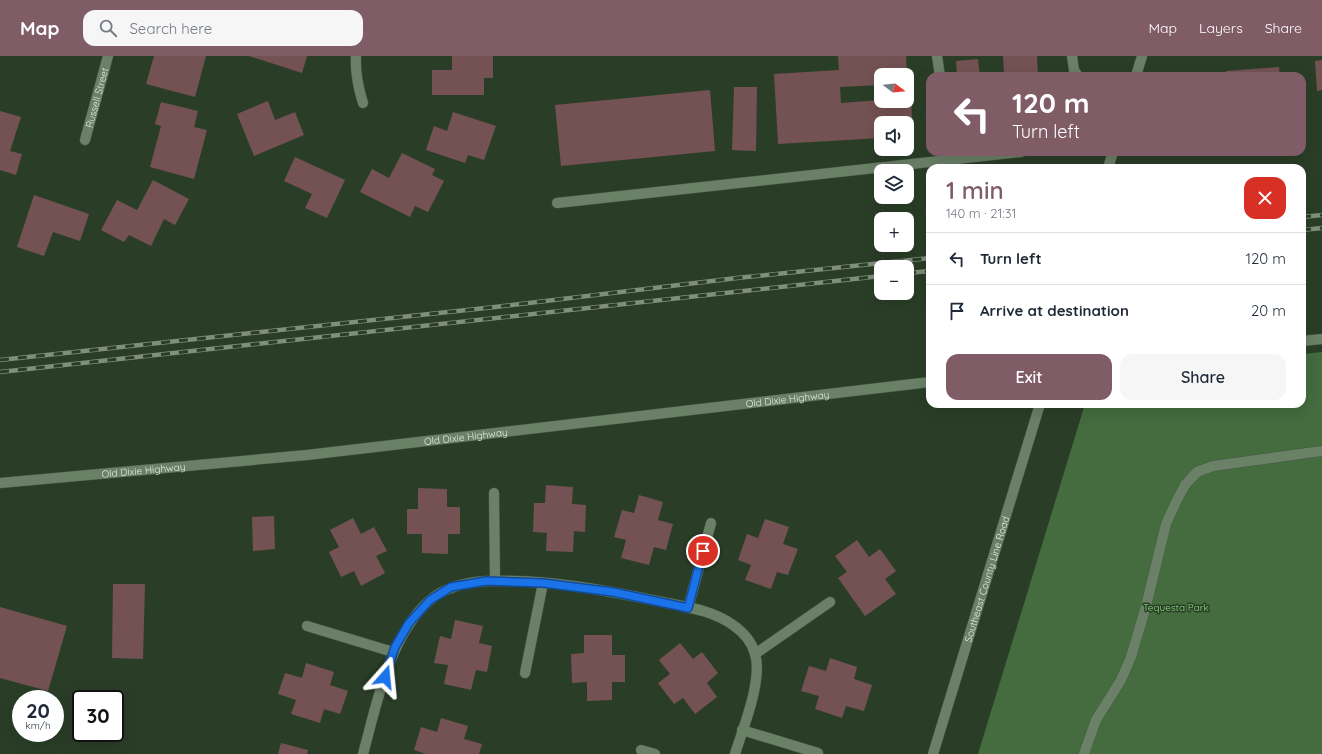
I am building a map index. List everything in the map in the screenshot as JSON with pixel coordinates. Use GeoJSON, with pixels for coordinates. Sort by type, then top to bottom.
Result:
{"type":"FeatureCollection","features":[{"type":"Feature","properties":{"kind":"street","name":"Russell Street"},"geometry":{"type":"LineString","coordinates":[[86,140],[108,56]]}},
{"type":"Feature","properties":{"kind":"street"},"geometry":{"type":"LineString","coordinates":[[356,56],[358,88],[363,103]]}},
{"type":"Feature","properties":{"kind":"street"},"geometry":{"type":"LineString","coordinates":[[937,56],[939,72]]}},
{"type":"Feature","properties":{"kind":"street"},"geometry":{"type":"LineString","coordinates":[[1072,56],[1075,72]]}},
{"type":"Feature","properties":{"kind":"street"},"geometry":{"type":"LineString","coordinates":[[1137,72],[1142,56]]}},
{"type":"Feature","properties":{"kind":"street"},"geometry":{"type":"LineString","coordinates":[[557,203],[950,156]]}},
{"type":"Feature","properties":{"kind":"street"},"geometry":{"type":"LineString","coordinates":[[1306,341],[1322,339]]}},
{"type":"Feature","properties":{"kind":"street","name":"Old Dixie Highway"},"geometry":{"type":"LineString","coordinates":[[0,483],[330,452],[926,382]]}},
{"type":"Feature","properties":{"kind":"street","name":"Southeast County Line Road"},"geometry":{"type":"LineString","coordinates":[[933,754],[1039,408]]}},
{"type":"Feature","properties":{"kind":"street"},"geometry":{"type":"LineString","coordinates":[[1084,754],[1096,720],[1121,680],[1131,657],[1146,606],[1166,524],[1184,486],[1196,472],[1212,466],[1322,451]]}},
{"type":"Feature","properties":{"kind":"street"},"geometry":{"type":"LineString","coordinates":[[494,493],[495,581]]}},
{"type":"Feature","properties":{"kind":"street"},"geometry":{"type":"LineString","coordinates":[[688,608],[711,523]]}},
{"type":"Feature","properties":{"kind":"street"},"geometry":{"type":"LineString","coordinates":[[363,754],[377,702],[393,652],[409,623],[430,600],[451,587],[486,581],[543,583],[613,592],[704,611],[732,624],[746,635],[755,654],[757,671],[754,691],[735,754]]}},
{"type":"Feature","properties":{"kind":"street"},"geometry":{"type":"LineString","coordinates":[[525,673],[543,583]]}},
{"type":"Feature","properties":{"kind":"street"},"geometry":{"type":"LineString","coordinates":[[755,654],[830,602]]}},
{"type":"Feature","properties":{"kind":"street"},"geometry":{"type":"LineString","coordinates":[[307,626],[393,652]]}},
{"type":"Feature","properties":{"kind":"street"},"geometry":{"type":"LineString","coordinates":[[742,730],[818,753]]}},
{"type":"Feature","properties":{"kind":"street"},"geometry":{"type":"LineString","coordinates":[[641,750],[655,754]]}},
{"type":"Feature","properties":{"kind":"green space","name":"Tequesta Park"},"geometry":{"type":"Polygon","coordinates":[[[1322,352],[1322,754],[978,754],[1084,408],[1306,408],[1306,354],[1322,352]]]}},
{"type":"Feature","properties":{"kind":"building"},"geometry":{"type":"Polygon","coordinates":[[[154,56],[206,56],[195,97],[146,84],[154,56]]]}},
{"type":"Feature","properties":{"kind":"building"},"geometry":{"type":"Polygon","coordinates":[[[249,56],[307,56],[302,73],[249,56]]]}},
{"type":"Feature","properties":{"kind":"building"},"geometry":{"type":"Polygon","coordinates":[[[452,56],[493,56],[493,78],[484,78],[484,95],[432,95],[432,70],[452,70],[452,56]]]}},
{"type":"Feature","properties":{"kind":"building"},"geometry":{"type":"Polygon","coordinates":[[[838,56],[906,56],[907,68],[874,68],[874,85],[840,87],[841,103],[874,101],[874,108],[912,108],[912,116],[874,116],[874,138],[778,144],[774,74],[839,70],[838,56]]]}},
{"type":"Feature","properties":{"kind":"building"},"geometry":{"type":"Polygon","coordinates":[[[1003,56],[1037,56],[1038,72],[1004,72],[1003,56]]]}},
{"type":"Feature","properties":{"kind":"building"},"geometry":{"type":"Polygon","coordinates":[[[978,59],[980,72],[957,72],[956,61],[978,59]]]}},
{"type":"Feature","properties":{"kind":"building"},"geometry":{"type":"Polygon","coordinates":[[[1322,60],[1322,90],[1317,91],[1315,61],[1322,60]]]}},
{"type":"Feature","properties":{"kind":"building"},"geometry":{"type":"Polygon","coordinates":[[[1279,67],[1280,72],[1226,72],[1279,67]]]}},
{"type":"Feature","properties":{"kind":"building"},"geometry":{"type":"Polygon","coordinates":[[[734,87],[757,87],[756,151],[732,150],[734,87]]]}},
{"type":"Feature","properties":{"kind":"building"},"geometry":{"type":"Polygon","coordinates":[[[710,90],[715,151],[561,166],[555,105],[710,90]]]}},
{"type":"Feature","properties":{"kind":"building"},"geometry":{"type":"Polygon","coordinates":[[[268,101],[275,120],[295,112],[304,135],[254,156],[237,114],[268,101]]]}},
{"type":"Feature","properties":{"kind":"building"},"geometry":{"type":"Polygon","coordinates":[[[161,102],[198,111],[194,127],[207,130],[194,179],[150,167],[161,126],[155,124],[161,102]]]}},
{"type":"Feature","properties":{"kind":"building"},"geometry":{"type":"Polygon","coordinates":[[[0,111],[21,117],[10,151],[22,154],[16,175],[0,170],[0,111]]]}},
{"type":"Feature","properties":{"kind":"building"},"geometry":{"type":"Polygon","coordinates":[[[453,112],[496,126],[484,160],[468,155],[465,163],[426,150],[434,126],[447,131],[453,112]]]}},
{"type":"Feature","properties":{"kind":"building"},"geometry":{"type":"Polygon","coordinates":[[[402,153],[435,169],[432,175],[444,181],[428,212],[415,206],[410,217],[360,192],[372,169],[389,178],[402,153]]]}},
{"type":"Feature","properties":{"kind":"building"},"geometry":{"type":"Polygon","coordinates":[[[295,157],[345,180],[327,218],[305,208],[312,194],[284,181],[295,157]]]}},
{"type":"Feature","properties":{"kind":"building"},"geometry":{"type":"Polygon","coordinates":[[[153,180],[189,199],[175,225],[164,219],[151,246],[129,235],[124,242],[101,230],[117,200],[137,210],[153,180]]]}},
{"type":"Feature","properties":{"kind":"building"},"geometry":{"type":"Polygon","coordinates":[[[34,195],[89,214],[80,241],[53,232],[44,256],[17,247],[34,195]]]}},
{"type":"Feature","properties":{"kind":"building"},"geometry":{"type":"Polygon","coordinates":[[[546,485],[573,487],[572,504],[586,505],[585,532],[574,531],[573,552],[546,551],[547,533],[533,532],[534,503],[545,503],[546,485]]]}},
{"type":"Feature","properties":{"kind":"building"},"geometry":{"type":"Polygon","coordinates":[[[418,488],[447,489],[447,507],[460,507],[460,534],[448,534],[448,554],[422,553],[422,534],[407,534],[407,509],[418,509],[418,488]]]}},
{"type":"Feature","properties":{"kind":"building"},"geometry":{"type":"Polygon","coordinates":[[[639,495],[663,502],[658,520],[673,524],[666,550],[654,547],[649,565],[621,558],[626,540],[614,537],[622,510],[634,513],[639,495]]]}},
{"type":"Feature","properties":{"kind":"building"},"geometry":{"type":"Polygon","coordinates":[[[274,516],[275,549],[253,551],[252,517],[274,516]]]}},
{"type":"Feature","properties":{"kind":"building"},"geometry":{"type":"Polygon","coordinates":[[[353,518],[361,534],[374,527],[387,551],[376,556],[385,573],[361,586],[354,571],[341,577],[329,552],[339,547],[330,530],[353,518]]]}},
{"type":"Feature","properties":{"kind":"building"},"geometry":{"type":"Polygon","coordinates":[[[765,519],[789,527],[783,544],[798,549],[788,575],[777,572],[771,589],[745,580],[751,565],[738,560],[747,534],[758,538],[765,519]]]}},
{"type":"Feature","properties":{"kind":"building"},"geometry":{"type":"Polygon","coordinates":[[[857,540],[869,557],[880,549],[896,571],[885,579],[896,594],[865,616],[838,578],[847,572],[835,556],[857,540]]]}},
{"type":"Feature","properties":{"kind":"building"},"geometry":{"type":"Polygon","coordinates":[[[113,584],[145,584],[143,659],[112,658],[113,584]]]}},
{"type":"Feature","properties":{"kind":"building"},"geometry":{"type":"Polygon","coordinates":[[[0,607],[67,626],[48,690],[0,678],[0,607]]]}},
{"type":"Feature","properties":{"kind":"building"},"geometry":{"type":"Polygon","coordinates":[[[455,620],[483,626],[479,643],[492,646],[487,672],[476,670],[471,690],[444,684],[448,665],[434,663],[440,636],[451,639],[455,620]]]}},
{"type":"Feature","properties":{"kind":"building"},"geometry":{"type":"Polygon","coordinates":[[[584,635],[612,635],[612,655],[625,655],[625,682],[612,682],[612,700],[587,701],[587,682],[572,683],[571,654],[584,653],[584,635]]]}},
{"type":"Feature","properties":{"kind":"building"},"geometry":{"type":"Polygon","coordinates":[[[680,643],[693,659],[702,652],[718,673],[707,683],[717,697],[695,714],[683,698],[674,704],[658,683],[670,674],[659,660],[680,643]]]}},
{"type":"Feature","properties":{"kind":"building"},"geometry":{"type":"Polygon","coordinates":[[[830,658],[857,667],[854,679],[872,685],[864,711],[846,706],[842,718],[815,709],[819,696],[801,691],[809,666],[826,671],[830,658]]]}},
{"type":"Feature","properties":{"kind":"building"},"geometry":{"type":"Polygon","coordinates":[[[306,663],[334,672],[330,685],[348,691],[340,714],[324,709],[320,723],[291,714],[296,700],[278,694],[285,673],[302,678],[306,663]]]}},
{"type":"Feature","properties":{"kind":"building"},"geometry":{"type":"Polygon","coordinates":[[[441,718],[468,726],[464,739],[482,744],[479,754],[426,754],[414,750],[421,727],[437,732],[441,718]]]}},
{"type":"Feature","properties":{"kind":"building"},"geometry":{"type":"Polygon","coordinates":[[[281,743],[308,750],[307,754],[278,754],[281,743]]]}},
{"type":"Feature","properties":{"kind":"railway"},"geometry":{"type":"LineString","coordinates":[[1306,217],[1322,215]]}},
{"type":"Feature","properties":{"kind":"railway"},"geometry":{"type":"LineString","coordinates":[[1306,230],[1322,228]]}},
{"type":"Feature","properties":{"kind":"railway"},"geometry":{"type":"LineString","coordinates":[[0,360],[495,307],[737,278],[926,258]]}},
{"type":"Feature","properties":{"kind":"railway"},"geometry":{"type":"LineString","coordinates":[[914,272],[926,271]]}},
{"type":"Feature","properties":{"kind":"railway"},"geometry":{"type":"LineString","coordinates":[[0,372],[874,277]]}},
{"type":"Feature","properties":{"kind":"route"},"geometry":{"type":"LineString","coordinates":[[385,677],[395,647],[409,623],[430,600],[451,587],[486,581],[543,583],[613,592],[688,608],[703,551]]}}]}
